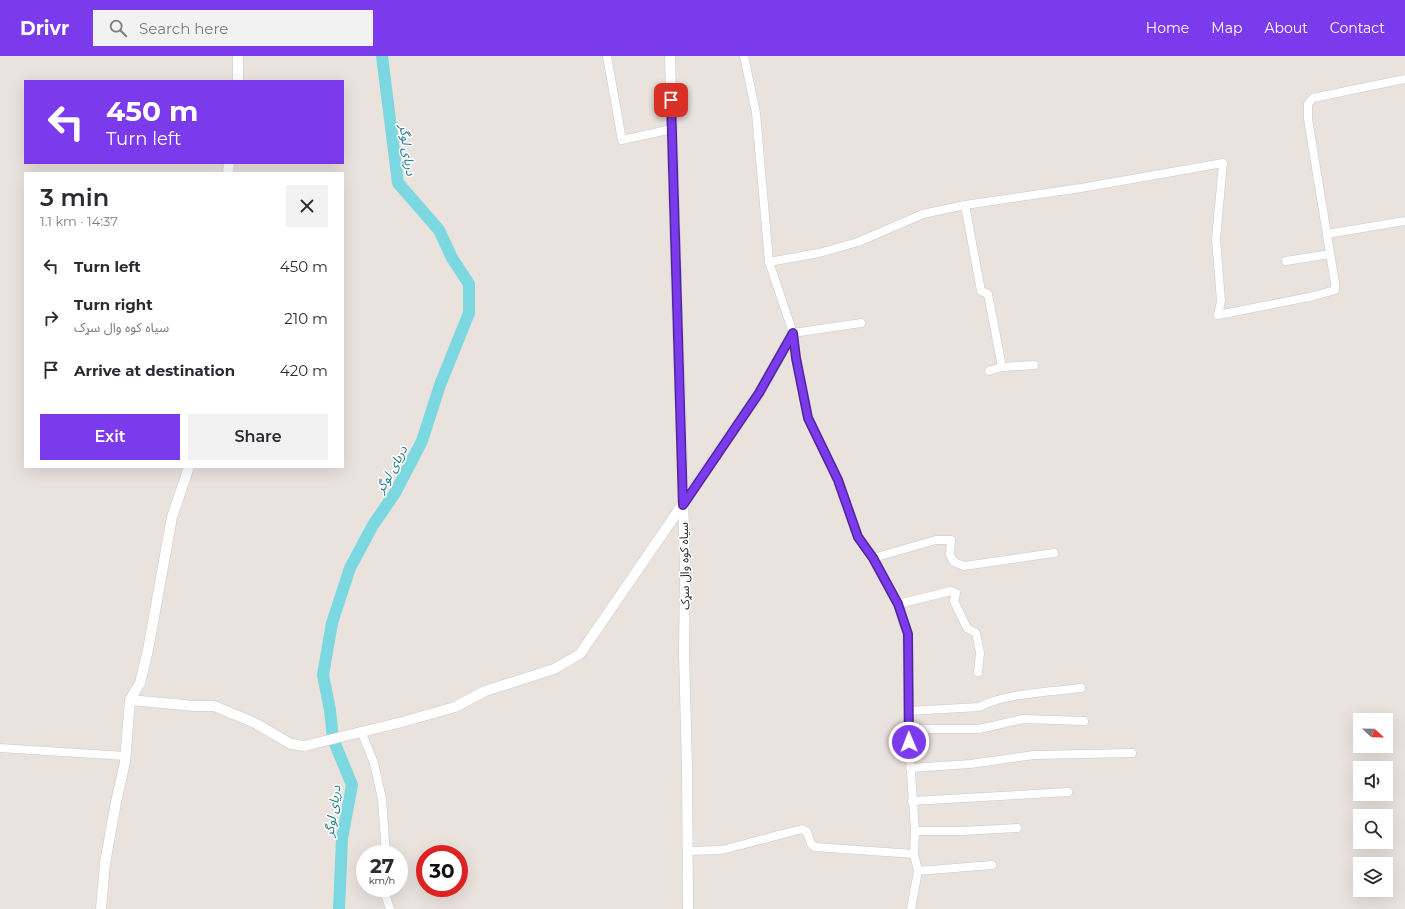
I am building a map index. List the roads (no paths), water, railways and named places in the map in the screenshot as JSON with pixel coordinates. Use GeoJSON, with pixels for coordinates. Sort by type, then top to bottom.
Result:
{"type":"FeatureCollection","features":[{"type":"Feature","properties":{"kind":"street"},"geometry":{"type":"LineString","coordinates":[[238,56],[238,80]]}},
{"type":"Feature","properties":{"kind":"street"},"geometry":{"type":"LineString","coordinates":[[607,56],[622,140],[672,129]]}},
{"type":"Feature","properties":{"kind":"street","name":"سیاه کوه وال سړک"},"geometry":{"type":"LineString","coordinates":[[670,56],[683,505],[688,909]]}},
{"type":"Feature","properties":{"kind":"street"},"geometry":{"type":"LineString","coordinates":[[744,56],[756,113],[769,262],[793,333],[796,358],[808,418],[838,480],[858,537],[873,558],[898,604],[908,634],[908,729],[915,832],[914,854],[918,870],[911,909]]}},
{"type":"Feature","properties":{"kind":"street"},"geometry":{"type":"LineString","coordinates":[[769,262],[818,253],[858,242],[923,214],[965,205],[1081,188],[1223,163],[1216,239],[1221,300],[1218,315],[1314,296],[1335,290],[1308,118],[1308,104],[1313,98],[1405,79]]}},
{"type":"Feature","properties":{"kind":"street"},"geometry":{"type":"LineString","coordinates":[[965,205],[981,291],[988,294],[1002,367]]}},
{"type":"Feature","properties":{"kind":"street"},"geometry":{"type":"LineString","coordinates":[[1327,234],[1405,221]]}},
{"type":"Feature","properties":{"kind":"street"},"geometry":{"type":"LineString","coordinates":[[1286,261],[1330,254]]}},
{"type":"Feature","properties":{"kind":"street"},"geometry":{"type":"LineString","coordinates":[[793,333],[861,323]]}},
{"type":"Feature","properties":{"kind":"street"},"geometry":{"type":"LineString","coordinates":[[130,700],[194,706],[214,706],[255,723],[291,744],[304,746],[314,745],[361,731],[402,722],[455,707],[486,691],[554,669],[580,654],[759,393],[793,333]]}},
{"type":"Feature","properties":{"kind":"street"},"geometry":{"type":"LineString","coordinates":[[989,371],[1002,367],[1034,365]]}},
{"type":"Feature","properties":{"kind":"street"},"geometry":{"type":"LineString","coordinates":[[101,909],[105,863],[125,762],[130,700],[140,683],[148,650],[172,517],[188,468]]}},
{"type":"Feature","properties":{"kind":"street"},"geometry":{"type":"LineString","coordinates":[[873,558],[936,540],[951,540],[950,555],[954,562],[964,566],[1054,553]]}},
{"type":"Feature","properties":{"kind":"street"},"geometry":{"type":"LineString","coordinates":[[898,604],[951,591],[956,593],[954,601],[967,628],[976,633],[980,653],[978,672]]}},
{"type":"Feature","properties":{"kind":"street"},"geometry":{"type":"LineString","coordinates":[[909,711],[979,707],[987,702],[1014,696],[1081,688]]}},
{"type":"Feature","properties":{"kind":"street"},"geometry":{"type":"LineString","coordinates":[[908,729],[979,729],[1023,720],[1084,721]]}},
{"type":"Feature","properties":{"kind":"street"},"geometry":{"type":"LineString","coordinates":[[361,731],[374,763],[382,798],[385,845]]}},
{"type":"Feature","properties":{"kind":"street"},"geometry":{"type":"LineString","coordinates":[[0,748],[125,756]]}},
{"type":"Feature","properties":{"kind":"street"},"geometry":{"type":"LineString","coordinates":[[910,768],[970,764],[1034,755],[1132,753]]}},
{"type":"Feature","properties":{"kind":"street"},"geometry":{"type":"LineString","coordinates":[[912,801],[1068,792]]}},
{"type":"Feature","properties":{"kind":"street"},"geometry":{"type":"LineString","coordinates":[[915,832],[1017,828]]}},
{"type":"Feature","properties":{"kind":"street"},"geometry":{"type":"LineString","coordinates":[[688,851],[722,850],[802,830],[807,832],[811,844],[815,847],[914,854]]}},
{"type":"Feature","properties":{"kind":"street"},"geometry":{"type":"LineString","coordinates":[[918,870],[992,865]]}},
{"type":"Feature","properties":{"kind":"street"},"geometry":{"type":"LineString","coordinates":[[386,897],[390,909]]}},
{"type":"Feature","properties":{"kind":"waterway","name":"دریای لوگر"},"geometry":{"type":"LineString","coordinates":[[339,909],[342,839],[352,785],[333,739],[330,710],[323,675],[332,623],[350,568],[373,525],[395,493],[422,441],[440,385],[469,313],[469,284],[452,258],[439,230],[398,183],[382,56]]}}]}
